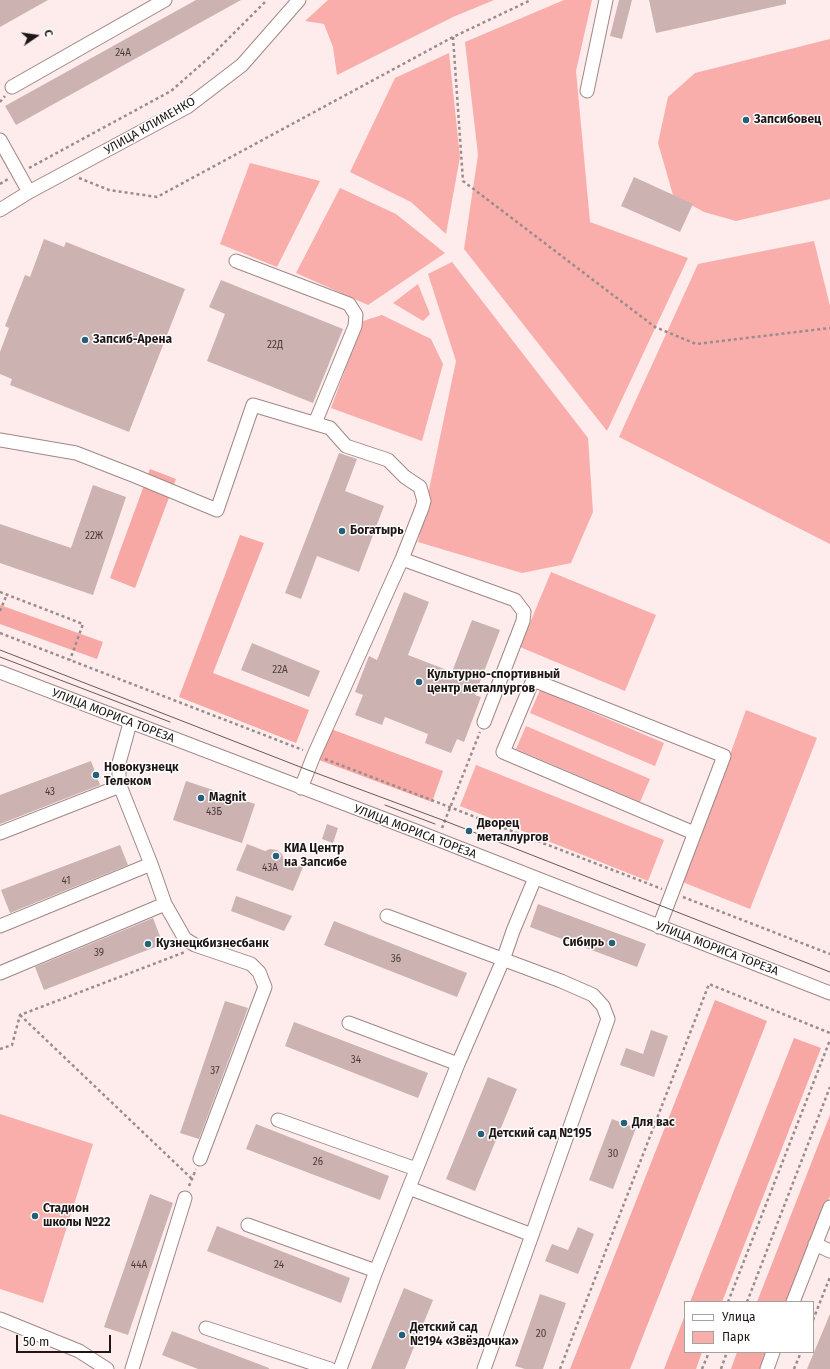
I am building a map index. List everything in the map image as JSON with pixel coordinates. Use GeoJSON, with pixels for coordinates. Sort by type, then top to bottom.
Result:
{"type":"FeatureCollection","features":[{"type":"Feature","properties":{"kind":"street"},"geometry":{"type":"LineString","coordinates":[[12,87],[165,0]]}},
{"type":"Feature","properties":{"kind":"street","name":"УЛИЦА КЛИМЕНКО"},"geometry":{"type":"LineString","coordinates":[[0,210],[30,192],[187,107],[242,65],[299,0]]}},
{"type":"Feature","properties":{"kind":"street"},"geometry":{"type":"LineString","coordinates":[[587,91],[606,0]]}},
{"type":"Feature","properties":{"kind":"street"},"geometry":{"type":"LineString","coordinates":[[0,140],[30,192]]}},
{"type":"Feature","properties":{"kind":"street"},"geometry":{"type":"LineString","coordinates":[[236,261],[349,304],[356,315],[355,326],[316,424]]}},
{"type":"Feature","properties":{"kind":"street"},"geometry":{"type":"LineString","coordinates":[[0,440],[76,453],[217,510],[253,405],[330,428],[346,446],[388,460],[405,477],[420,487],[424,501],[402,559],[314,754],[301,788]]}},
{"type":"Feature","properties":{"kind":"street"},"geometry":{"type":"LineString","coordinates":[[402,559],[515,600],[524,612],[523,621],[484,722]]}},
{"type":"Feature","properties":{"kind":"street","name":"УЛИЦА МОРИСА ТОРЕЗА"},"geometry":{"type":"LineString","coordinates":[[0,672],[830,993]]}},
{"type":"Feature","properties":{"kind":"street"},"geometry":{"type":"LineString","coordinates":[[660,927],[724,756],[533,680],[503,752],[694,833]]}},
{"type":"Feature","properties":{"kind":"street"},"geometry":{"type":"LineString","coordinates":[[130,723],[119,763],[120,786],[165,904],[184,939],[194,945],[251,964],[259,972],[265,987],[200,1159]]}},
{"type":"Feature","properties":{"kind":"street"},"geometry":{"type":"LineString","coordinates":[[0,833],[120,786]]}},
{"type":"Feature","properties":{"kind":"street"},"geometry":{"type":"LineString","coordinates":[[0,926],[151,864]]}},
{"type":"Feature","properties":{"kind":"street"},"geometry":{"type":"LineString","coordinates":[[340,1369],[416,1169],[458,1064],[503,960],[513,931],[535,878]]}},
{"type":"Feature","properties":{"kind":"street"},"geometry":{"type":"LineString","coordinates":[[0,973],[165,904]]}},
{"type":"Feature","properties":{"kind":"street"},"geometry":{"type":"LineString","coordinates":[[387,916],[561,981],[593,995],[603,1006],[608,1019],[484,1369]]}},
{"type":"Feature","properties":{"kind":"street"},"geometry":{"type":"LineString","coordinates":[[349,1023],[458,1064]]}},
{"type":"Feature","properties":{"kind":"street"},"geometry":{"type":"LineString","coordinates":[[278,1120],[416,1169]]}},
{"type":"Feature","properties":{"kind":"street"},"geometry":{"type":"LineString","coordinates":[[409,1188],[532,1235]]}},
{"type":"Feature","properties":{"kind":"street"},"geometry":{"type":"LineString","coordinates":[[132,1369],[185,1198]]}},
{"type":"Feature","properties":{"kind":"street"},"geometry":{"type":"LineString","coordinates":[[793,1301],[830,1207]]}},
{"type":"Feature","properties":{"kind":"street"},"geometry":{"type":"LineString","coordinates":[[248,1225],[376,1271]]}},
{"type":"Feature","properties":{"kind":"street"},"geometry":{"type":"LineString","coordinates":[[815,1244],[830,1251]]}},
{"type":"Feature","properties":{"kind":"street"},"geometry":{"type":"LineString","coordinates":[[0,1319],[79,1351],[107,1369]]}},
{"type":"Feature","properties":{"kind":"street"},"geometry":{"type":"LineString","coordinates":[[206,1328],[330,1369]]}},
{"type":"Feature","properties":{"kind":"street"},"geometry":{"type":"LineString","coordinates":[[767,1369],[773,1353]]}},
{"type":"Feature","properties":{"kind":"path"},"geometry":{"type":"LineString","coordinates":[[0,184],[171,92],[212,55],[267,0]]}},
{"type":"Feature","properties":{"kind":"path"},"geometry":{"type":"LineString","coordinates":[[66,173],[109,190],[156,197],[453,37],[531,0]]}},
{"type":"Feature","properties":{"kind":"path"},"geometry":{"type":"LineString","coordinates":[[453,37],[464,181],[656,327],[696,344],[830,328]]}},
{"type":"Feature","properties":{"kind":"path"},"geometry":{"type":"LineString","coordinates":[[0,592],[83,624],[70,660]]}},
{"type":"Feature","properties":{"kind":"path"},"geometry":{"type":"LineString","coordinates":[[0,611],[6,594]]}},
{"type":"Feature","properties":{"kind":"path"},"geometry":{"type":"LineString","coordinates":[[0,633],[830,954]]}},
{"type":"Feature","properties":{"kind":"path"},"geometry":{"type":"LineString","coordinates":[[445,821],[484,722]]}},
{"type":"Feature","properties":{"kind":"path"},"geometry":{"type":"LineString","coordinates":[[20,1015],[186,952],[194,945]]}},
{"type":"Feature","properties":{"kind":"path"},"geometry":{"type":"LineString","coordinates":[[560,1369],[709,984],[830,1033]]}},
{"type":"Feature","properties":{"kind":"path"},"geometry":{"type":"LineString","coordinates":[[0,1049],[12,1045],[20,1015]]}},
{"type":"Feature","properties":{"kind":"path"},"geometry":{"type":"LineString","coordinates":[[20,1015],[192,1179]]}},
{"type":"Feature","properties":{"kind":"path"},"geometry":{"type":"LineString","coordinates":[[728,1301],[830,1040]]}},
{"type":"Feature","properties":{"kind":"path"},"geometry":{"type":"LineString","coordinates":[[747,1301],[830,1087]]}},
{"type":"Feature","properties":{"kind":"path"},"geometry":{"type":"LineString","coordinates":[[185,1198],[200,1159]]}},
{"type":"Feature","properties":{"kind":"path"},"geometry":{"type":"LineString","coordinates":[[814,1317],[830,1277]]}},
{"type":"Feature","properties":{"kind":"path"},"geometry":{"type":"LineString","coordinates":[[702,1369],[709,1353]]}},
{"type":"Feature","properties":{"kind":"path"},"geometry":{"type":"LineString","coordinates":[[721,1369],[727,1353]]}},
{"type":"Feature","properties":{"kind":"path"},"geometry":{"type":"LineString","coordinates":[[794,1369],[800,1353]]}},
{"type":"Feature","properties":{"kind":"green space"},"geometry":{"type":"Polygon","coordinates":[[[328,0],[494,0],[453,17],[337,75],[333,47],[324,24],[305,21],[328,0]]]}},
{"type":"Feature","properties":{"kind":"green space"},"geometry":{"type":"Polygon","coordinates":[[[564,0],[592,0],[576,71],[590,222],[688,258],[607,431],[464,249],[478,155],[465,42],[564,0]]]}},
{"type":"Feature","properties":{"kind":"green space","name":"Запсибовец"},"geometry":{"type":"Polygon","coordinates":[[[830,39],[830,199],[736,221],[704,212],[673,195],[658,143],[668,97],[695,73],[830,39]]]}},
{"type":"Feature","properties":{"kind":"green space"},"geometry":{"type":"Polygon","coordinates":[[[449,53],[460,157],[446,234],[411,202],[350,172],[395,78],[449,53]]]}},
{"type":"Feature","properties":{"kind":"green space"},"geometry":{"type":"Polygon","coordinates":[[[250,163],[320,181],[277,267],[220,244],[250,163]]]}},
{"type":"Feature","properties":{"kind":"green space"},"geometry":{"type":"Polygon","coordinates":[[[340,188],[396,214],[445,253],[368,305],[296,273],[340,188]]]}},
{"type":"Feature","properties":{"kind":"green space"},"geometry":{"type":"Polygon","coordinates":[[[814,241],[830,306],[830,544],[619,437],[698,264],[814,241]]]}},
{"type":"Feature","properties":{"kind":"green space"},"geometry":{"type":"Polygon","coordinates":[[[452,262],[588,438],[593,512],[571,563],[522,573],[418,542],[456,361],[428,274],[452,262]]]}},
{"type":"Feature","properties":{"kind":"green space"},"geometry":{"type":"Polygon","coordinates":[[[418,284],[430,314],[423,321],[393,303],[418,284]]]}},
{"type":"Feature","properties":{"kind":"green space"},"geometry":{"type":"Polygon","coordinates":[[[382,315],[431,339],[443,364],[422,441],[331,408],[363,321],[382,315]]]}},
{"type":"Feature","properties":{"kind":"green space"},"geometry":{"type":"Polygon","coordinates":[[[551,572],[656,615],[625,691],[520,647],[551,572]]]}},
{"type":"Feature","properties":{"kind":"green space"},"geometry":{"type":"Polygon","coordinates":[[[540,690],[664,743],[655,766],[530,713],[540,690]]]}},
{"type":"Feature","properties":{"kind":"green space"},"geometry":{"type":"Polygon","coordinates":[[[746,710],[817,738],[750,909],[680,881],[707,819],[746,710]]]}},
{"type":"Feature","properties":{"kind":"green space"},"geometry":{"type":"Polygon","coordinates":[[[526,726],[650,779],[640,802],[516,749],[526,726]]]}},
{"type":"Feature","properties":{"kind":"green space"},"geometry":{"type":"Polygon","coordinates":[[[476,765],[664,840],[648,881],[460,806],[476,765]]]}},
{"type":"Feature","properties":{"kind":"green space","name":"Стадион школы №22"},"geometry":{"type":"Polygon","coordinates":[[[0,1114],[93,1144],[43,1303],[0,1289],[0,1114]]]}},
{"type":"Feature","properties":{"kind":"shaded area"},"geometry":{"type":"Polygon","coordinates":[[[150,469],[176,479],[135,588],[110,578],[150,469]]]}},
{"type":"Feature","properties":{"kind":"shaded area"},"geometry":{"type":"Polygon","coordinates":[[[240,535],[264,543],[213,673],[309,710],[296,743],[179,697],[240,535]]]}},
{"type":"Feature","properties":{"kind":"shaded area"},"geometry":{"type":"Polygon","coordinates":[[[0,605],[103,642],[97,659],[0,624],[0,605]]]}},
{"type":"Feature","properties":{"kind":"shaded area"},"geometry":{"type":"Polygon","coordinates":[[[331,729],[443,771],[432,802],[319,760],[331,729]]]}},
{"type":"Feature","properties":{"kind":"shaded area"},"geometry":{"type":"Polygon","coordinates":[[[715,1000],[767,1021],[630,1369],[570,1369],[715,1000]]]}},
{"type":"Feature","properties":{"kind":"shaded area"},"geometry":{"type":"Polygon","coordinates":[[[794,1038],[821,1048],[722,1301],[690,1301],[794,1038]]]}},
{"type":"Feature","properties":{"kind":"shaded area"},"geometry":{"type":"Polygon","coordinates":[[[830,1115],[830,1196],[788,1301],[757,1301],[830,1115]]]}},
{"type":"Feature","properties":{"kind":"shaded area"},"geometry":{"type":"Polygon","coordinates":[[[684,1318],[684,1353],[702,1353],[696,1369],[664,1369],[684,1318]]]}},
{"type":"Feature","properties":{"kind":"shaded area"},"geometry":{"type":"Polygon","coordinates":[[[737,1353],[769,1353],[762,1369],[731,1369],[737,1353]]]}},
{"type":"Feature","properties":{"kind":"building"},"geometry":{"type":"Polygon","coordinates":[[[0,0],[48,0],[0,27],[0,0]]]}},
{"type":"Feature","properties":{"kind":"building"},"geometry":{"type":"Polygon","coordinates":[[[196,0],[241,0],[16,125],[5,106],[196,0]]]}},
{"type":"Feature","properties":{"kind":"building"},"geometry":{"type":"Polygon","coordinates":[[[619,0],[632,0],[622,39],[610,36],[619,0]]]}},
{"type":"Feature","properties":{"kind":"building"},"geometry":{"type":"Polygon","coordinates":[[[649,0],[786,0],[786,4],[656,33],[649,0]]]}},
{"type":"Feature","properties":{"kind":"building"},"geometry":{"type":"Polygon","coordinates":[[[634,177],[693,204],[680,232],[621,206],[634,177]]]}},
{"type":"Feature","properties":{"kind":"building","name":"Запсиб-Арена"},"geometry":{"type":"Polygon","coordinates":[[[44,239],[64,247],[66,242],[185,289],[129,432],[10,385],[12,379],[0,374],[0,352],[9,328],[5,326],[25,275],[30,277],[44,239]]]}},
{"type":"Feature","properties":{"kind":"building"},"geometry":{"type":"Polygon","coordinates":[[[221,280],[343,329],[313,403],[207,361],[225,314],[209,307],[221,280]]]}},
{"type":"Feature","properties":{"kind":"building","name":"Богатырь"},"geometry":{"type":"Polygon","coordinates":[[[339,453],[357,459],[345,491],[384,506],[359,572],[317,556],[301,599],[285,593],[339,453]]]}},
{"type":"Feature","properties":{"kind":"building"},"geometry":{"type":"Polygon","coordinates":[[[93,485],[126,497],[93,595],[0,563],[0,524],[71,548],[93,485]]]}},
{"type":"Feature","properties":{"kind":"building","name":"Культурно-спортивный центр металлургов"},"geometry":{"type":"Polygon","coordinates":[[[404,592],[429,602],[408,655],[452,672],[472,620],[500,630],[475,695],[481,697],[464,742],[457,739],[451,753],[425,743],[428,734],[385,717],[382,725],[355,715],[363,695],[355,692],[369,656],[377,660],[404,592]]]}},
{"type":"Feature","properties":{"kind":"building"},"geometry":{"type":"Polygon","coordinates":[[[252,643],[320,671],[309,697],[241,670],[252,643]]]}},
{"type":"Feature","properties":{"kind":"building"},"geometry":{"type":"Polygon","coordinates":[[[91,761],[100,785],[0,824],[0,795],[91,761]]]}},
{"type":"Feature","properties":{"kind":"building"},"geometry":{"type":"Polygon","coordinates":[[[186,781],[255,804],[242,843],[173,820],[186,781]]]}},
{"type":"Feature","properties":{"kind":"building"},"geometry":{"type":"Polygon","coordinates":[[[327,824],[338,828],[333,843],[322,839],[327,824]]]}},
{"type":"Feature","properties":{"kind":"building"},"geometry":{"type":"Polygon","coordinates":[[[247,844],[265,851],[270,849],[277,850],[282,854],[284,860],[303,867],[293,891],[236,870],[247,844]]]}},
{"type":"Feature","properties":{"kind":"building"},"geometry":{"type":"Polygon","coordinates":[[[120,845],[128,865],[10,913],[1,890],[120,845]]]}},
{"type":"Feature","properties":{"kind":"building"},"geometry":{"type":"Polygon","coordinates":[[[236,896],[292,916],[284,931],[231,911],[236,896]]]}},
{"type":"Feature","properties":{"kind":"building"},"geometry":{"type":"Polygon","coordinates":[[[538,904],[646,944],[637,967],[530,927],[538,904]]]}},
{"type":"Feature","properties":{"kind":"building"},"geometry":{"type":"Polygon","coordinates":[[[153,918],[163,944],[44,990],[35,967],[153,918]]]}},
{"type":"Feature","properties":{"kind":"building"},"geometry":{"type":"Polygon","coordinates":[[[334,921],[467,973],[457,997],[324,945],[334,921]]]}},
{"type":"Feature","properties":{"kind":"building"},"geometry":{"type":"Polygon","coordinates":[[[225,1001],[248,1008],[199,1139],[180,1133],[225,1001]]]}},
{"type":"Feature","properties":{"kind":"building"},"geometry":{"type":"Polygon","coordinates":[[[294,1022],[428,1073],[418,1098],[285,1046],[294,1022]]]}},
{"type":"Feature","properties":{"kind":"building"},"geometry":{"type":"Polygon","coordinates":[[[651,1030],[668,1036],[654,1077],[620,1065],[626,1048],[643,1054],[651,1030]]]}},
{"type":"Feature","properties":{"kind":"building","name":"Детский сад №195"},"geometry":{"type":"Polygon","coordinates":[[[488,1077],[517,1089],[475,1191],[446,1179],[488,1077]]]}},
{"type":"Feature","properties":{"kind":"building"},"geometry":{"type":"Polygon","coordinates":[[[612,1119],[636,1128],[613,1189],[589,1180],[612,1119]]]}},
{"type":"Feature","properties":{"kind":"building"},"geometry":{"type":"Polygon","coordinates":[[[256,1124],[389,1176],[380,1200],[246,1149],[256,1124]]]}},
{"type":"Feature","properties":{"kind":"building"},"geometry":{"type":"Polygon","coordinates":[[[150,1194],[173,1203],[128,1335],[104,1327],[150,1194]]]}},
{"type":"Feature","properties":{"kind":"building"},"geometry":{"type":"Polygon","coordinates":[[[217,1226],[350,1278],[341,1303],[207,1251],[217,1226]]]}},
{"type":"Feature","properties":{"kind":"building"},"geometry":{"type":"Polygon","coordinates":[[[578,1227],[594,1234],[578,1274],[545,1261],[552,1244],[568,1250],[578,1227]]]}},
{"type":"Feature","properties":{"kind":"building","name":"Детский сад №194 «Звёздочка»"},"geometry":{"type":"Polygon","coordinates":[[[404,1288],[433,1300],[405,1369],[371,1369],[404,1288]]]}},
{"type":"Feature","properties":{"kind":"building"},"geometry":{"type":"Polygon","coordinates":[[[540,1294],[566,1303],[543,1369],[525,1369],[515,1366],[540,1294]]]}},
{"type":"Feature","properties":{"kind":"building"},"geometry":{"type":"Polygon","coordinates":[[[830,1314],[830,1369],[807,1369],[830,1314]]]}},
{"type":"Feature","properties":{"kind":"building"},"geometry":{"type":"Polygon","coordinates":[[[172,1331],[269,1369],[198,1369],[162,1355],[172,1331]]]}},
{"type":"Feature","properties":{"kind":"tram line"},"geometry":{"type":"LineString","coordinates":[[0,650],[308,770],[445,821],[830,972]]}},
{"type":"Feature","properties":{"kind":"tram line"},"geometry":{"type":"LineString","coordinates":[[0,657],[170,722]]}},
{"type":"Feature","properties":{"kind":"tram line"},"geometry":{"type":"LineString","coordinates":[[385,805],[435,824]]}},
{"type":"Feature","properties":{"kind":"place","name":"Запсибовец"},"geometry":{"type":"Point","coordinates":[746,120]}},
{"type":"Feature","properties":{"kind":"place","name":"Запсиб-Арена"},"geometry":{"type":"Point","coordinates":[85,340]}},
{"type":"Feature","properties":{"kind":"place","name":"Богатырь"},"geometry":{"type":"Point","coordinates":[342,531]}},
{"type":"Feature","properties":{"kind":"place","name":"Культурно-спортивный центр металлургов"},"geometry":{"type":"Point","coordinates":[419,682]}},
{"type":"Feature","properties":{"kind":"place","name":"Новокузнецк Телеком"},"geometry":{"type":"Point","coordinates":[96,775]}},
{"type":"Feature","properties":{"kind":"place","name":"Magnit"},"geometry":{"type":"Point","coordinates":[201,798]}},
{"type":"Feature","properties":{"kind":"place","name":"Дворец металлургов"},"geometry":{"type":"Point","coordinates":[469,831]}},
{"type":"Feature","properties":{"kind":"place","name":"КИА Центр на Запсибе"},"geometry":{"type":"Point","coordinates":[276,856]}},
{"type":"Feature","properties":{"kind":"place","name":"Сибирь"},"geometry":{"type":"Point","coordinates":[612,943]}},
{"type":"Feature","properties":{"kind":"place","name":"Кузнецкбизнесбанк"},"geometry":{"type":"Point","coordinates":[148,944]}},
{"type":"Feature","properties":{"kind":"place","name":"Для вас"},"geometry":{"type":"Point","coordinates":[624,1123]}},
{"type":"Feature","properties":{"kind":"place","name":"Детский сад №195"},"geometry":{"type":"Point","coordinates":[481,1134]}},
{"type":"Feature","properties":{"kind":"place","name":"Стадион школы №22"},"geometry":{"type":"Point","coordinates":[35,1216]}},
{"type":"Feature","properties":{"kind":"place","name":"Детский сад №194 «Звёздочка»"},"geometry":{"type":"Point","coordinates":[402,1335]}}]}
